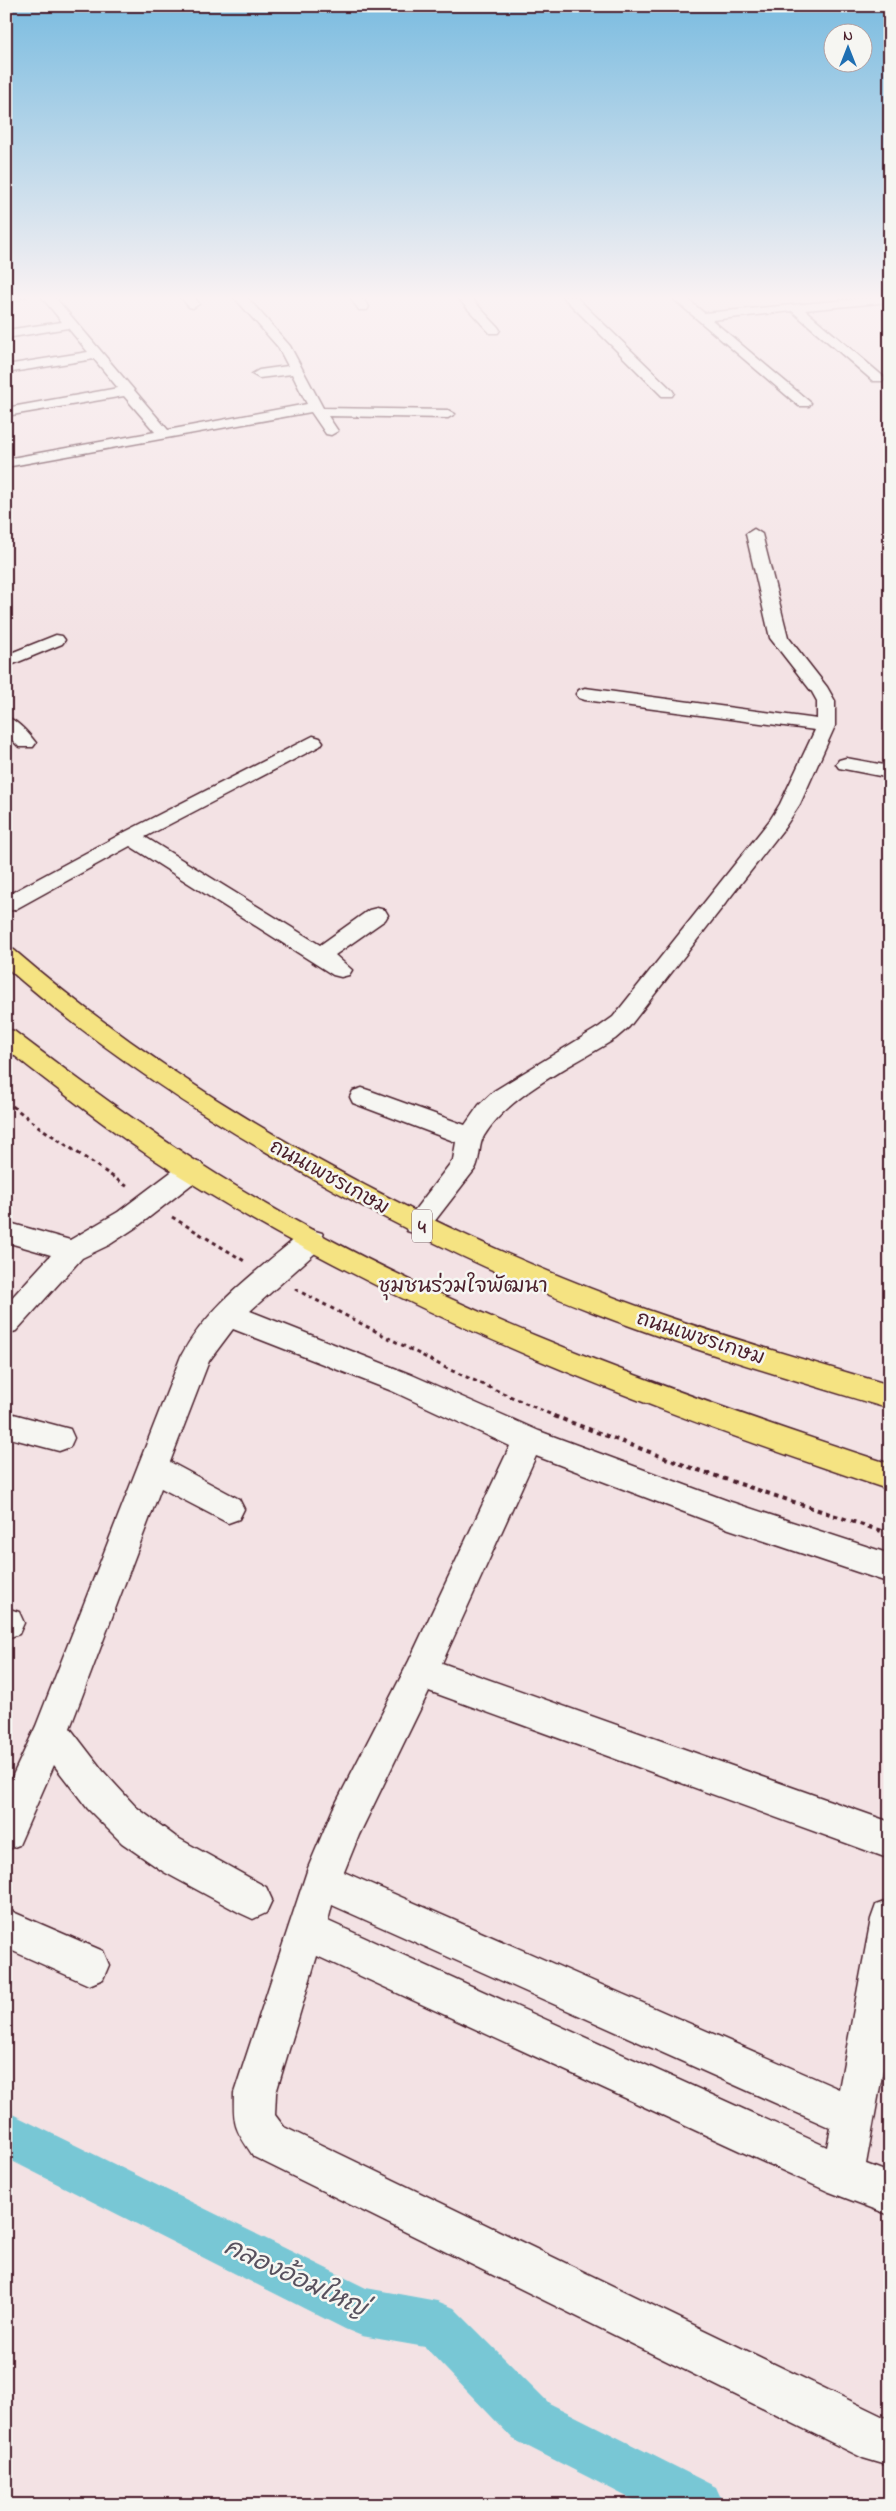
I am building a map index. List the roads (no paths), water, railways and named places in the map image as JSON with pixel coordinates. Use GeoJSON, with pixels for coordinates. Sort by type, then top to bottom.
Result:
{"type":"FeatureCollection","features":[{"type":"Feature","properties":{"kind":"main road","name":"ถนนเพชรเกษม"},"geometry":{"type":"LineString","coordinates":[[6,955],[96,1030],[176,1086],[263,1139],[417,1224],[604,1306],[756,1356],[890,1396]]}},
{"type":"Feature","properties":{"kind":"main road"},"geometry":{"type":"LineString","coordinates":[[6,1038],[118,1121],[192,1170],[312,1240],[401,1288],[592,1371],[794,1447],[890,1477]]}},
{"type":"Feature","properties":{"kind":"street"},"geometry":{"type":"LineString","coordinates":[[146,413],[164,435]]}},
{"type":"Feature","properties":{"kind":"street"},"geometry":{"type":"LineString","coordinates":[[6,463],[292,413]]}},
{"type":"Feature","properties":{"kind":"street"},"geometry":{"type":"LineString","coordinates":[[320,413],[331,431]]}},
{"type":"Feature","properties":{"kind":"street"},"geometry":{"type":"LineString","coordinates":[[427,413],[448,414]]}},
{"type":"Feature","properties":{"kind":"street"},"geometry":{"type":"LineString","coordinates":[[417,1224],[466,1162],[470,1137],[488,1111],[503,1097],[622,1022],[790,804],[826,726],[826,701],[820,690],[779,638],[754,534]]}},
{"type":"Feature","properties":{"kind":"street"},"geometry":{"type":"LineString","coordinates":[[6,662],[56,640]]}},
{"type":"Feature","properties":{"kind":"street"},"geometry":{"type":"LineString","coordinates":[[585,694],[826,726]]}},
{"type":"Feature","properties":{"kind":"street"},"geometry":{"type":"LineString","coordinates":[[6,723],[26,743]]}},
{"type":"Feature","properties":{"kind":"street"},"geometry":{"type":"LineString","coordinates":[[6,905],[130,837],[313,742]]}},
{"type":"Feature","properties":{"kind":"street"},"geometry":{"type":"LineString","coordinates":[[846,764],[890,772]]}},
{"type":"Feature","properties":{"kind":"street"},"geometry":{"type":"LineString","coordinates":[[130,837],[341,970]]}},
{"type":"Feature","properties":{"kind":"street"},"geometry":{"type":"LineString","coordinates":[[320,955],[377,915]]}},
{"type":"Feature","properties":{"kind":"street"},"geometry":{"type":"LineString","coordinates":[[362,1097],[470,1137]]}},
{"type":"Feature","properties":{"kind":"street"},"geometry":{"type":"LineString","coordinates":[[6,1323],[72,1251],[99,1238],[192,1170]]}},
{"type":"Feature","properties":{"kind":"street"},"geometry":{"type":"LineString","coordinates":[[6,1232],[72,1251]]}},
{"type":"Feature","properties":{"kind":"street"},"geometry":{"type":"LineString","coordinates":[[6,1832],[51,1731],[196,1356],[208,1338],[229,1315],[312,1240]]}},
{"type":"Feature","properties":{"kind":"street"},"geometry":{"type":"LineString","coordinates":[[229,1315],[402,1383],[528,1440],[729,1515],[890,1569]]}},
{"type":"Feature","properties":{"kind":"street"},"geometry":{"type":"LineString","coordinates":[[6,1424],[59,1438]]}},
{"type":"Feature","properties":{"kind":"street"},"geometry":{"type":"LineString","coordinates":[[528,1440],[421,1672],[346,1822],[321,1881],[254,2093],[254,2121],[269,2142],[871,2437],[890,2442]]}},
{"type":"Feature","properties":{"kind":"street"},"geometry":{"type":"LineString","coordinates":[[152,1468],[228,1508]]}},
{"type":"Feature","properties":{"kind":"street"},"geometry":{"type":"LineString","coordinates":[[421,1672],[890,1841]]}},
{"type":"Feature","properties":{"kind":"street"},"geometry":{"type":"LineString","coordinates":[[51,1731],[80,1770],[134,1829],[155,1844],[253,1900]]}},
{"type":"Feature","properties":{"kind":"street"},"geometry":{"type":"LineString","coordinates":[[321,1881],[854,2117]]}},
{"type":"Feature","properties":{"kind":"street"},"geometry":{"type":"LineString","coordinates":[[842,2176],[890,1919]]}},
{"type":"Feature","properties":{"kind":"street"},"geometry":{"type":"LineString","coordinates":[[6,1928],[89,1965]]}},
{"type":"Feature","properties":{"kind":"street"},"geometry":{"type":"LineString","coordinates":[[305,1931],[842,2176],[890,2194]]}},
{"type":"Feature","properties":{"kind":"waterway","name":"คลองอ้อมใหญ่"},"geometry":{"type":"LineString","coordinates":[[6,2134],[362,2312],[437,2325],[531,2421],[698,2505]]}},
{"type":"Feature","properties":{"kind":"district","name":"ชุมชนร่วมใจพัฒนา"},"geometry":{"type":"Point","coordinates":[463,1285]}}]}
